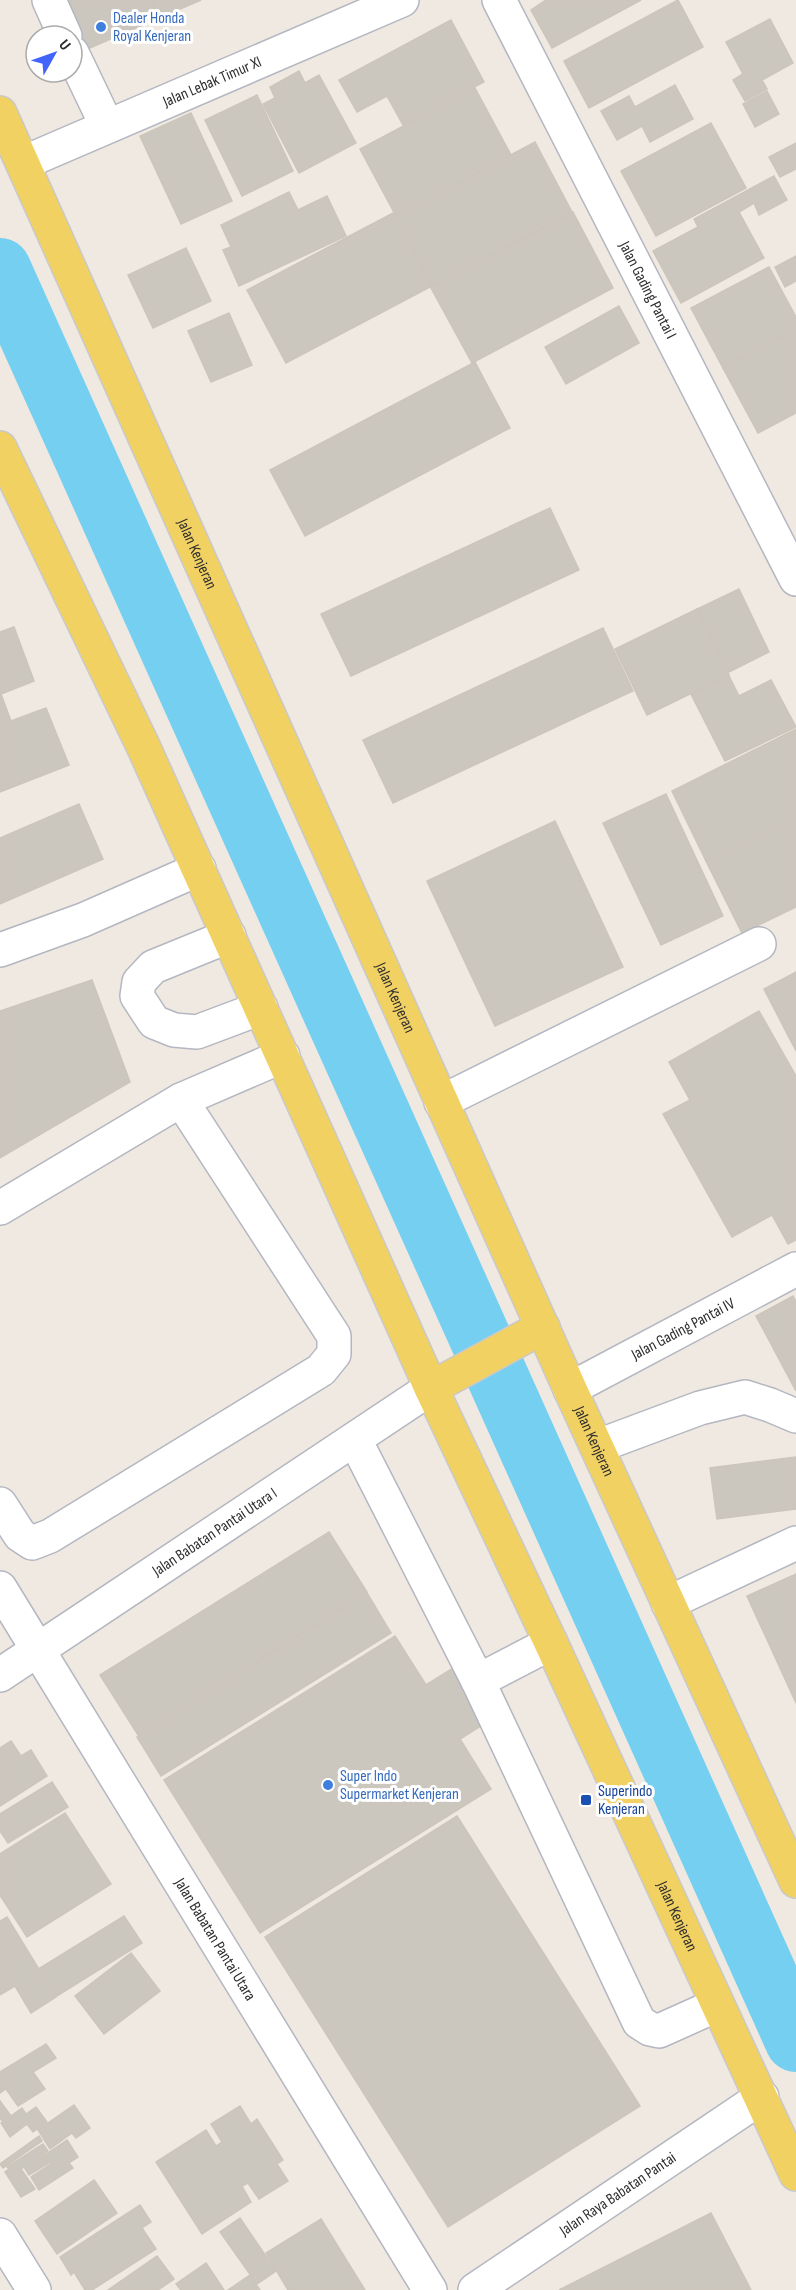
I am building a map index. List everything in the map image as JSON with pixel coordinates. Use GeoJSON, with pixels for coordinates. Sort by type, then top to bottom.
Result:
{"type":"FeatureCollection","features":[{"type":"Feature","properties":{"kind":"main road","name":"Jalan Kenjeran"},"geometry":{"type":"LineString","coordinates":[[0,113],[441,1102],[539,1329],[598,1446],[796,1881]]}},
{"type":"Feature","properties":{"kind":"main road","name":"Jalan Kenjeran"},"geometry":{"type":"LineString","coordinates":[[2,457],[144,748],[551,1643],[796,2174]]}},
{"type":"Feature","properties":{"kind":"main road"},"geometry":{"type":"LineString","coordinates":[[434,1387],[539,1329]]}},
{"type":"Feature","properties":{"kind":"street"},"geometry":{"type":"LineString","coordinates":[[50,0],[60,24]]}},
{"type":"Feature","properties":{"kind":"street","name":"Jalan Lebak Timur XI"},"geometry":{"type":"LineString","coordinates":[[22,163],[402,0]]}},
{"type":"Feature","properties":{"kind":"street","name":"Jalan Gading Pantai I"},"geometry":{"type":"LineString","coordinates":[[499,0],[796,579]]}},
{"type":"Feature","properties":{"kind":"street"},"geometry":{"type":"LineString","coordinates":[[84,78],[107,126]]}},
{"type":"Feature","properties":{"kind":"street"},"geometry":{"type":"LineString","coordinates":[[0,950],[83,920],[199,869]]}},
{"type":"Feature","properties":{"kind":"street"},"geometry":{"type":"LineString","coordinates":[[229,936],[153,967],[139,982],[137,996],[154,1022],[174,1030],[197,1032],[261,1008]]}},
{"type":"Feature","properties":{"kind":"street"},"geometry":{"type":"LineString","coordinates":[[441,1102],[759,944]]}},
{"type":"Feature","properties":{"kind":"street"},"geometry":{"type":"LineString","coordinates":[[0,1208],[181,1100],[283,1056]]}},
{"type":"Feature","properties":{"kind":"street"},"geometry":{"type":"LineString","coordinates":[[0,1504],[20,1535],[32,1543],[50,1536],[321,1370],[334,1354],[334,1336],[181,1100]]}},
{"type":"Feature","properties":{"kind":"street","name":"Jalan Gading Pantai IV"},"geometry":{"type":"LineString","coordinates":[[570,1389],[796,1269]]}},
{"type":"Feature","properties":{"kind":"street","name":"Jalan Babatan Pantai Utara I"},"geometry":{"type":"LineString","coordinates":[[0,1675],[434,1387]]}},
{"type":"Feature","properties":{"kind":"street"},"geometry":{"type":"LineString","coordinates":[[598,1446],[700,1408],[745,1397],[796,1416]]}},
{"type":"Feature","properties":{"kind":"street"},"geometry":{"type":"LineString","coordinates":[[355,1440],[478,1681],[639,2022],[650,2029],[659,2031],[717,2005]]}},
{"type":"Feature","properties":{"kind":"street"},"geometry":{"type":"LineString","coordinates":[[668,1603],[796,1543]]}},
{"type":"Feature","properties":{"kind":"street","name":"Jalan Babatan Pantai Utara"},"geometry":{"type":"LineString","coordinates":[[0,1588],[430,2290]]}},
{"type":"Feature","properties":{"kind":"street"},"geometry":{"type":"LineString","coordinates":[[478,1681],[551,1643]]}},
{"type":"Feature","properties":{"kind":"street","name":"Jalan Raya Babatan Pantai"},"geometry":{"type":"LineString","coordinates":[[475,2290],[762,2097]]}},
{"type":"Feature","properties":{"kind":"street"},"geometry":{"type":"LineString","coordinates":[[0,2235],[34,2290]]}},
{"type":"Feature","properties":{"kind":"building","name":"Dealer Honda Royal Kenjeran"},"geometry":{"type":"Polygon","coordinates":[[[52,0],[151,0],[159,18],[84,51],[84,24],[63,24],[52,0]]]}},
{"type":"Feature","properties":{"kind":"building"},"geometry":{"type":"Polygon","coordinates":[[[151,0],[201,0],[159,18],[151,0]]]}},
{"type":"Feature","properties":{"kind":"building"},"geometry":{"type":"Polygon","coordinates":[[[546,0],[641,0],[552,48],[531,10],[546,0]]]}},
{"type":"Feature","properties":{"kind":"building"},"geometry":{"type":"Polygon","coordinates":[[[678,0],[703,47],[589,108],[564,61],[678,0]]]}},
{"type":"Feature","properties":{"kind":"building"},"geometry":{"type":"Polygon","coordinates":[[[770,19],[793,63],[762,80],[767,89],[745,101],[733,80],[743,74],[726,42],[770,19]]]}},
{"type":"Feature","properties":{"kind":"building"},"geometry":{"type":"Polygon","coordinates":[[[451,20],[484,82],[403,125],[387,96],[357,112],[339,80],[451,20]]]}},
{"type":"Feature","properties":{"kind":"building"},"geometry":{"type":"Polygon","coordinates":[[[299,71],[305,83],[319,75],[356,143],[299,173],[263,104],[275,98],[270,87],[299,71]]]}},
{"type":"Feature","properties":{"kind":"building"},"geometry":{"type":"Polygon","coordinates":[[[675,85],[693,119],[650,142],[642,126],[617,140],[601,111],[629,96],[635,107],[675,85]]]}},
{"type":"Feature","properties":{"kind":"building"},"geometry":{"type":"Polygon","coordinates":[[[475,88],[511,155],[396,216],[360,149],[475,88]]]}},
{"type":"Feature","properties":{"kind":"building"},"geometry":{"type":"Polygon","coordinates":[[[767,91],[779,114],[755,127],[743,104],[767,91]]]}},
{"type":"Feature","properties":{"kind":"building"},"geometry":{"type":"Polygon","coordinates":[[[257,95],[293,171],[242,196],[205,120],[257,95]]]}},
{"type":"Feature","properties":{"kind":"building"},"geometry":{"type":"Polygon","coordinates":[[[191,113],[232,201],[181,224],[140,136],[191,113]]]}},
{"type":"Feature","properties":{"kind":"building"},"geometry":{"type":"Polygon","coordinates":[[[711,123],[746,188],[656,236],[621,171],[711,123]]]}},
{"type":"Feature","properties":{"kind":"building"},"geometry":{"type":"Polygon","coordinates":[[[535,142],[572,212],[433,286],[396,216],[535,142]]]}},
{"type":"Feature","properties":{"kind":"building"},"geometry":{"type":"Polygon","coordinates":[[[796,143],[796,169],[780,177],[769,157],[796,143]]]}},
{"type":"Feature","properties":{"kind":"building"},"geometry":{"type":"Polygon","coordinates":[[[774,176],[787,200],[759,215],[754,203],[739,212],[764,258],[681,303],[653,251],[698,227],[694,219],[774,176]]]}},
{"type":"Feature","properties":{"kind":"building"},"geometry":{"type":"Polygon","coordinates":[[[289,192],[298,210],[327,196],[346,236],[239,286],[223,250],[231,247],[221,225],[289,192]]]}},
{"type":"Feature","properties":{"kind":"building"},"geometry":{"type":"Polygon","coordinates":[[[573,212],[613,288],[472,363],[431,288],[573,212]]]}},
{"type":"Feature","properties":{"kind":"building"},"geometry":{"type":"Polygon","coordinates":[[[393,213],[432,286],[286,363],[247,290],[393,213]]]}},
{"type":"Feature","properties":{"kind":"building"},"geometry":{"type":"Polygon","coordinates":[[[186,248],[211,301],[153,328],[128,275],[186,248]]]}},
{"type":"Feature","properties":{"kind":"building"},"geometry":{"type":"Polygon","coordinates":[[[796,256],[796,281],[785,287],[775,267],[796,256]]]}},
{"type":"Feature","properties":{"kind":"building"},"geometry":{"type":"Polygon","coordinates":[[[769,267],[796,317],[796,329],[723,368],[691,308],[769,267]]]}},
{"type":"Feature","properties":{"kind":"building"},"geometry":{"type":"Polygon","coordinates":[[[619,306],[639,343],[566,384],[545,347],[619,306]]]}},
{"type":"Feature","properties":{"kind":"building"},"geometry":{"type":"Polygon","coordinates":[[[229,313],[252,365],[211,382],[188,331],[229,313]]]}},
{"type":"Feature","properties":{"kind":"building"},"geometry":{"type":"Polygon","coordinates":[[[796,329],[796,413],[758,433],[723,368],[796,329]]]}},
{"type":"Feature","properties":{"kind":"building"},"geometry":{"type":"Polygon","coordinates":[[[475,362],[510,428],[305,536],[270,470],[475,362]]]}},
{"type":"Feature","properties":{"kind":"building"},"geometry":{"type":"Polygon","coordinates":[[[550,508],[579,570],[351,676],[321,614],[550,508]]]}},
{"type":"Feature","properties":{"kind":"building"},"geometry":{"type":"Polygon","coordinates":[[[739,589],[769,652],[729,672],[697,609],[739,589]]]}},
{"type":"Feature","properties":{"kind":"building"},"geometry":{"type":"Polygon","coordinates":[[[697,609],[729,675],[647,715],[615,649],[697,609]]]}},
{"type":"Feature","properties":{"kind":"building"},"geometry":{"type":"Polygon","coordinates":[[[14,627],[34,681],[1,694],[11,721],[46,708],[69,765],[0,792],[0,632],[14,627]]]}},
{"type":"Feature","properties":{"kind":"building"},"geometry":{"type":"Polygon","coordinates":[[[603,628],[633,691],[393,803],[363,740],[603,628]]]}},
{"type":"Feature","properties":{"kind":"building"},"geometry":{"type":"Polygon","coordinates":[[[729,676],[739,696],[771,680],[796,727],[725,761],[691,694],[729,676]]]}},
{"type":"Feature","properties":{"kind":"building"},"geometry":{"type":"Polygon","coordinates":[[[796,729],[796,817],[706,861],[672,791],[796,729]]]}},
{"type":"Feature","properties":{"kind":"building"},"geometry":{"type":"Polygon","coordinates":[[[666,794],[723,916],[661,945],[603,823],[666,794]]]}},
{"type":"Feature","properties":{"kind":"building"},"geometry":{"type":"Polygon","coordinates":[[[79,804],[103,859],[0,904],[0,838],[79,804]]]}},
{"type":"Feature","properties":{"kind":"building"},"geometry":{"type":"Polygon","coordinates":[[[796,817],[796,907],[742,933],[706,861],[796,817]]]}},
{"type":"Feature","properties":{"kind":"building"},"geometry":{"type":"Polygon","coordinates":[[[555,821],[623,967],[495,1026],[427,881],[555,821]]]}},
{"type":"Feature","properties":{"kind":"building"},"geometry":{"type":"Polygon","coordinates":[[[796,972],[796,1051],[764,989],[796,972]]]}},
{"type":"Feature","properties":{"kind":"building"},"geometry":{"type":"Polygon","coordinates":[[[92,980],[130,1082],[0,1158],[0,1011],[92,980]]]}},
{"type":"Feature","properties":{"kind":"building"},"geometry":{"type":"Polygon","coordinates":[[[759,1011],[796,1076],[796,1240],[788,1244],[772,1215],[732,1237],[663,1114],[690,1100],[669,1062],[759,1011]]]}},
{"type":"Feature","properties":{"kind":"building"},"geometry":{"type":"Polygon","coordinates":[[[793,1296],[796,1302],[796,1391],[756,1316],[793,1296]]]}},
{"type":"Feature","properties":{"kind":"building"},"geometry":{"type":"Polygon","coordinates":[[[796,1457],[796,1509],[717,1519],[710,1468],[796,1457]]]}},
{"type":"Feature","properties":{"kind":"building"},"geometry":{"type":"Polygon","coordinates":[[[329,1532],[367,1592],[138,1735],[100,1675],[329,1532]]]}},
{"type":"Feature","properties":{"kind":"building"},"geometry":{"type":"Polygon","coordinates":[[[796,1574],[796,1703],[747,1596],[796,1574]]]}},
{"type":"Feature","properties":{"kind":"building"},"geometry":{"type":"Polygon","coordinates":[[[367,1593],[391,1633],[161,1776],[137,1737],[367,1593]]]}},
{"type":"Feature","properties":{"kind":"building","name":"Super Indo Supermarket Kenjeran"},"geometry":{"type":"Polygon","coordinates":[[[395,1636],[426,1685],[453,1668],[487,1722],[460,1739],[491,1789],[260,1933],[164,1780],[395,1636]]]}},
{"type":"Feature","properties":{"kind":"building"},"geometry":{"type":"Polygon","coordinates":[[[11,1741],[21,1756],[31,1750],[47,1776],[0,1806],[0,1748],[11,1741]]]}},
{"type":"Feature","properties":{"kind":"building"},"geometry":{"type":"Polygon","coordinates":[[[52,1782],[68,1807],[8,1843],[0,1831],[0,1814],[52,1782]]]}},
{"type":"Feature","properties":{"kind":"building"},"geometry":{"type":"Polygon","coordinates":[[[65,1813],[111,1884],[27,1937],[0,1895],[0,1854],[65,1813]]]}},
{"type":"Feature","properties":{"kind":"building"},"geometry":{"type":"Polygon","coordinates":[[[457,1816],[640,2106],[448,2227],[265,1937],[457,1816]]]}},
{"type":"Feature","properties":{"kind":"building"},"geometry":{"type":"Polygon","coordinates":[[[124,1916],[142,1943],[57,1996],[40,1968],[124,1916]]]}},
{"type":"Feature","properties":{"kind":"building"},"geometry":{"type":"Polygon","coordinates":[[[7,1917],[56,1997],[31,2013],[15,1986],[0,1995],[0,1921],[7,1917]]]}},
{"type":"Feature","properties":{"kind":"building"},"geometry":{"type":"Polygon","coordinates":[[[131,1953],[160,1991],[104,2034],[75,1996],[131,1953]]]}},
{"type":"Feature","properties":{"kind":"building"},"geometry":{"type":"Polygon","coordinates":[[[46,2044],[56,2058],[33,2072],[45,2089],[18,2106],[6,2089],[0,2093],[0,2072],[46,2044]]]}},
{"type":"Feature","properties":{"kind":"building"},"geometry":{"type":"Polygon","coordinates":[[[0,2101],[11,2116],[22,2108],[26,2114],[36,2107],[47,2122],[33,2132],[27,2124],[10,2137],[1,2123],[3,2122],[0,2118],[0,2101]]]}},
{"type":"Feature","properties":{"kind":"building"},"geometry":{"type":"Polygon","coordinates":[[[74,2105],[90,2128],[76,2138],[72,2133],[50,2149],[38,2130],[74,2105]]]}},
{"type":"Feature","properties":{"kind":"building"},"geometry":{"type":"Polygon","coordinates":[[[240,2106],[251,2124],[257,2119],[283,2160],[277,2164],[288,2181],[259,2199],[248,2183],[242,2186],[251,2202],[202,2234],[156,2162],[206,2130],[216,2146],[222,2142],[211,2124],[240,2106]]]}},
{"type":"Feature","properties":{"kind":"building"},"geometry":{"type":"Polygon","coordinates":[[[39,2136],[42,2141],[3,2168],[0,2164],[39,2136]]]}},
{"type":"Feature","properties":{"kind":"building"},"geometry":{"type":"Polygon","coordinates":[[[67,2140],[78,2157],[69,2163],[73,2168],[39,2190],[31,2177],[51,2164],[45,2155],[67,2140]]]}},
{"type":"Feature","properties":{"kind":"building"},"geometry":{"type":"Polygon","coordinates":[[[43,2144],[48,2151],[43,2154],[49,2163],[29,2175],[24,2167],[21,2169],[35,2189],[21,2197],[5,2172],[9,2169],[7,2167],[43,2144]]]}},
{"type":"Feature","properties":{"kind":"building"},"geometry":{"type":"Polygon","coordinates":[[[94,2180],[117,2213],[57,2254],[35,2221],[94,2180]]]}},
{"type":"Feature","properties":{"kind":"building"},"geometry":{"type":"Polygon","coordinates":[[[140,2205],[151,2222],[142,2228],[156,2249],[92,2290],[85,2290],[74,2272],[71,2275],[60,2257],[140,2205]]]}},
{"type":"Feature","properties":{"kind":"building"},"geometry":{"type":"Polygon","coordinates":[[[711,2213],[751,2290],[559,2290],[711,2213]]]}},
{"type":"Feature","properties":{"kind":"building"},"geometry":{"type":"Polygon","coordinates":[[[240,2218],[276,2271],[257,2284],[220,2232],[240,2218]]]}},
{"type":"Feature","properties":{"kind":"building"},"geometry":{"type":"Polygon","coordinates":[[[321,2219],[365,2290],[288,2290],[266,2253],[321,2219]]]}},
{"type":"Feature","properties":{"kind":"building"},"geometry":{"type":"Polygon","coordinates":[[[157,2256],[174,2279],[158,2290],[108,2290],[157,2256]]]}},
{"type":"Feature","properties":{"kind":"building"},"geometry":{"type":"Polygon","coordinates":[[[206,2263],[224,2290],[181,2290],[176,2284],[206,2263]]]}},
{"type":"Feature","properties":{"kind":"building"},"geometry":{"type":"Polygon","coordinates":[[[250,2275],[260,2290],[228,2290],[250,2275]]]}},
{"type":"Feature","properties":{"kind":"waterway"},"geometry":{"type":"LineString","coordinates":[[0,269],[796,2041]]}},
{"type":"Feature","properties":{"kind":"place","name":"Dealer Honda Royal Kenjeran"},"geometry":{"type":"Point","coordinates":[101,27]}},
{"type":"Feature","properties":{"kind":"place","name":"Super Indo Supermarket Kenjeran"},"geometry":{"type":"Point","coordinates":[328,1785]}},
{"type":"Feature","properties":{"kind":"place","name":"Superindo Kenjeran"},"geometry":{"type":"Point","coordinates":[586,1800]}}]}
